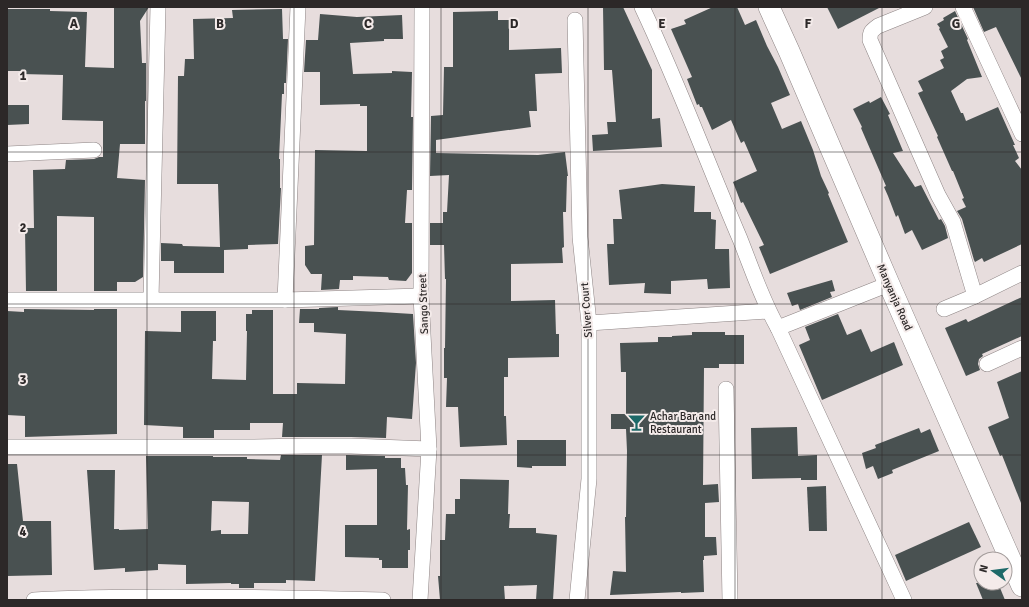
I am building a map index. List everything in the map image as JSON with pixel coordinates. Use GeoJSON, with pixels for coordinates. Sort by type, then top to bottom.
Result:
{"type":"FeatureCollection","features":[{"type":"Feature","properties":{"kind":"main road","name":"Manyanja Road"},"geometry":{"type":"LineString","coordinates":[[769,7],[1022,586]]}},
{"type":"Feature","properties":{"kind":"street"},"geometry":{"type":"LineString","coordinates":[[151,299],[158,7]]}},
{"type":"Feature","properties":{"kind":"street"},"geometry":{"type":"LineString","coordinates":[[285,300],[298,7]]}},
{"type":"Feature","properties":{"kind":"street","name":"Sango Street"},"geometry":{"type":"LineString","coordinates":[[420,600],[429,449],[422,296],[422,7]]}},
{"type":"Feature","properties":{"kind":"street"},"geometry":{"type":"LineString","coordinates":[[642,7],[684,103],[768,311],[778,328],[904,600]]}},
{"type":"Feature","properties":{"kind":"street"},"geometry":{"type":"LineString","coordinates":[[925,7],[878,26],[872,30],[870,40],[938,195],[953,222],[975,296]]}},
{"type":"Feature","properties":{"kind":"street"},"geometry":{"type":"LineString","coordinates":[[963,7],[1022,134]]}},
{"type":"Feature","properties":{"kind":"street","name":"Silver Court"},"geometry":{"type":"LineString","coordinates":[[575,20],[580,237],[589,323],[589,479],[577,600]]}},
{"type":"Feature","properties":{"kind":"street"},"geometry":{"type":"LineString","coordinates":[[7,154],[94,150]]}},
{"type":"Feature","properties":{"kind":"street"},"geometry":{"type":"LineString","coordinates":[[944,309],[1022,273]]}},
{"type":"Feature","properties":{"kind":"street"},"geometry":{"type":"LineString","coordinates":[[778,328],[889,284]]}},
{"type":"Feature","properties":{"kind":"street"},"geometry":{"type":"LineString","coordinates":[[7,300],[285,300],[422,296]]}},
{"type":"Feature","properties":{"kind":"street"},"geometry":{"type":"LineString","coordinates":[[589,323],[768,311]]}},
{"type":"Feature","properties":{"kind":"street"},"geometry":{"type":"LineString","coordinates":[[987,364],[1022,348]]}},
{"type":"Feature","properties":{"kind":"street"},"geometry":{"type":"LineString","coordinates":[[726,389],[730,600]]}},
{"type":"Feature","properties":{"kind":"street"},"geometry":{"type":"LineString","coordinates":[[7,448],[351,446],[429,449]]}},
{"type":"Feature","properties":{"kind":"street"},"geometry":{"type":"LineString","coordinates":[[34,600],[56,598],[193,597],[304,597],[383,600]]}},
{"type":"Feature","properties":{"kind":"building"},"geometry":{"type":"Polygon","coordinates":[[[114,7],[149,7],[140,21],[142,63],[146,63],[145,144],[120,144],[117,178],[145,180],[143,277],[135,282],[117,282],[117,291],[94,291],[94,217],[57,216],[57,291],[26,291],[25,228],[34,228],[33,170],[65,169],[66,160],[94,159],[103,157],[103,121],[62,120],[63,75],[21,74],[21,71],[7,71],[7,9],[50,9],[50,11],[87,12],[85,67],[114,68],[114,7]]]}},
{"type":"Feature","properties":{"kind":"building"},"geometry":{"type":"Polygon","coordinates":[[[603,7],[623,7],[652,70],[652,119],[660,118],[662,147],[593,151],[592,135],[608,134],[607,122],[616,122],[612,70],[604,70],[603,7]]]}},
{"type":"Feature","properties":{"kind":"building"},"geometry":{"type":"Polygon","coordinates":[[[713,7],[737,7],[745,25],[756,20],[790,95],[771,103],[782,129],[801,121],[813,150],[821,176],[848,242],[770,274],[759,247],[764,245],[743,202],[741,203],[733,182],[757,171],[744,141],[741,143],[731,120],[712,130],[702,107],[700,107],[699,104],[697,105],[687,79],[692,77],[671,29],[686,24],[684,20],[713,7]]]}},
{"type":"Feature","properties":{"kind":"building"},"geometry":{"type":"Polygon","coordinates":[[[827,7],[881,7],[838,29],[827,7]]]}},
{"type":"Feature","properties":{"kind":"building"},"geometry":{"type":"Polygon","coordinates":[[[973,7],[1022,7],[1022,80],[996,27],[984,32],[973,7]]]}},
{"type":"Feature","properties":{"kind":"building"},"geometry":{"type":"Polygon","coordinates":[[[282,9],[283,39],[288,39],[286,83],[284,83],[284,94],[282,94],[279,159],[281,188],[278,244],[248,245],[248,249],[224,250],[224,273],[174,273],[174,261],[161,261],[161,243],[182,244],[183,246],[220,247],[218,184],[177,184],[178,76],[184,76],[185,59],[194,59],[193,19],[233,18],[232,10],[282,9]]]}},
{"type":"Feature","properties":{"kind":"building"},"geometry":{"type":"Polygon","coordinates":[[[498,11],[498,20],[509,20],[509,50],[561,48],[562,73],[535,74],[537,111],[529,111],[531,127],[436,140],[436,153],[538,155],[565,152],[568,176],[566,212],[563,212],[563,263],[511,264],[511,301],[555,300],[556,334],[559,334],[559,357],[508,358],[508,377],[504,377],[504,416],[506,416],[507,445],[460,447],[458,407],[446,407],[447,378],[444,378],[446,279],[444,245],[430,245],[430,223],[443,223],[443,212],[447,212],[449,175],[430,176],[431,116],[443,115],[444,67],[453,67],[453,12],[498,11]]]}},
{"type":"Feature","properties":{"kind":"building"},"geometry":{"type":"Polygon","coordinates":[[[955,11],[968,39],[967,40],[982,77],[967,79],[951,91],[966,121],[998,107],[1015,145],[1013,145],[1019,158],[1015,161],[1022,170],[1022,244],[984,262],[982,258],[975,262],[974,260],[962,219],[957,211],[966,207],[962,199],[964,198],[918,93],[923,91],[918,81],[944,68],[940,60],[944,58],[941,51],[948,47],[937,24],[944,20],[943,18],[955,11]]]}},
{"type":"Feature","properties":{"kind":"building"},"geometry":{"type":"Polygon","coordinates":[[[320,14],[357,17],[402,15],[403,39],[384,39],[384,41],[350,43],[353,74],[392,73],[392,71],[412,72],[412,190],[407,190],[405,223],[412,223],[412,273],[406,281],[389,280],[388,277],[353,276],[353,280],[340,280],[339,289],[321,290],[322,274],[311,274],[305,265],[305,246],[314,245],[315,150],[367,151],[367,106],[360,106],[360,104],[320,105],[320,72],[304,72],[306,40],[318,40],[320,14]]]}},
{"type":"Feature","properties":{"kind":"building"},"geometry":{"type":"Polygon","coordinates":[[[881,97],[890,114],[888,115],[903,151],[893,153],[915,187],[921,185],[939,220],[941,219],[945,226],[948,238],[922,250],[912,230],[905,234],[898,215],[896,217],[884,187],[886,186],[853,109],[881,97]]]}},
{"type":"Feature","properties":{"kind":"building"},"geometry":{"type":"Polygon","coordinates":[[[7,105],[29,105],[29,124],[7,125],[7,105]]]}},
{"type":"Feature","properties":{"kind":"building"},"geometry":{"type":"Polygon","coordinates":[[[662,184],[695,186],[694,212],[711,212],[711,219],[716,220],[715,249],[729,249],[730,288],[708,289],[707,279],[671,281],[671,294],[644,293],[645,283],[609,285],[607,244],[614,244],[613,219],[622,219],[619,190],[662,184]]]}},
{"type":"Feature","properties":{"kind":"building"},"geometry":{"type":"Polygon","coordinates":[[[832,280],[835,291],[830,292],[832,297],[800,310],[798,304],[792,306],[787,293],[832,280]]]}},
{"type":"Feature","properties":{"kind":"building"},"geometry":{"type":"Polygon","coordinates":[[[1022,297],[1022,336],[982,354],[983,356],[979,359],[978,364],[980,370],[966,376],[945,328],[966,319],[968,322],[1022,297]]]}},
{"type":"Feature","properties":{"kind":"building"},"geometry":{"type":"Polygon","coordinates":[[[338,307],[338,310],[413,314],[416,363],[412,419],[387,417],[386,438],[282,437],[283,423],[250,423],[250,430],[214,430],[214,438],[183,438],[183,427],[144,425],[145,331],[181,332],[181,311],[216,311],[216,341],[213,341],[212,379],[246,380],[246,314],[252,314],[252,310],[273,310],[273,394],[297,394],[297,383],[345,384],[346,334],[314,332],[314,323],[299,323],[300,309],[338,307]]]}},
{"type":"Feature","properties":{"kind":"building"},"geometry":{"type":"Polygon","coordinates":[[[24,309],[117,309],[117,434],[25,437],[25,416],[7,415],[7,311],[24,312],[24,309]]]}},
{"type":"Feature","properties":{"kind":"building"},"geometry":{"type":"Polygon","coordinates":[[[838,314],[847,335],[861,329],[871,352],[894,342],[903,365],[822,400],[799,345],[810,340],[805,327],[838,314]]]}},
{"type":"Feature","properties":{"kind":"building"},"geometry":{"type":"Polygon","coordinates":[[[692,332],[725,332],[725,335],[744,335],[744,364],[719,364],[719,368],[704,368],[703,485],[718,484],[719,502],[705,503],[705,537],[716,537],[717,555],[704,556],[704,592],[610,595],[613,571],[626,572],[626,429],[611,429],[611,414],[626,414],[626,372],[621,372],[620,343],[658,342],[658,337],[692,335],[692,332]]]}},
{"type":"Feature","properties":{"kind":"building"},"geometry":{"type":"Polygon","coordinates":[[[1022,371],[1021,503],[1002,455],[1000,456],[988,427],[1009,418],[997,382],[1022,371]]]}},
{"type":"Feature","properties":{"kind":"building"},"geometry":{"type":"Polygon","coordinates":[[[797,427],[798,456],[817,455],[817,480],[801,480],[801,478],[752,479],[751,428],[797,427]]]}},
{"type":"Feature","properties":{"kind":"building"},"geometry":{"type":"Polygon","coordinates":[[[919,428],[921,433],[930,429],[939,451],[892,470],[893,473],[878,479],[873,466],[866,469],[862,453],[876,448],[875,445],[919,428]]]}},
{"type":"Feature","properties":{"kind":"building"},"geometry":{"type":"Polygon","coordinates":[[[517,440],[566,440],[566,466],[532,466],[532,468],[517,467],[517,440]]]}},
{"type":"Feature","properties":{"kind":"building"},"geometry":{"type":"Polygon","coordinates":[[[281,455],[322,455],[315,581],[286,580],[286,583],[254,583],[254,588],[239,588],[239,584],[231,583],[186,584],[186,565],[158,564],[158,570],[125,572],[125,568],[94,570],[87,470],[115,470],[114,529],[148,529],[146,456],[247,457],[247,459],[280,460],[281,455]],[[212,501],[211,531],[221,530],[221,534],[248,534],[249,502],[212,501]]]}},
{"type":"Feature","properties":{"kind":"building"},"geometry":{"type":"Polygon","coordinates":[[[346,455],[401,458],[401,468],[405,468],[406,485],[408,485],[407,530],[410,529],[410,550],[408,550],[408,568],[382,568],[382,560],[379,560],[379,558],[345,557],[345,525],[377,525],[377,469],[346,470],[346,455]]]}},
{"type":"Feature","properties":{"kind":"building"},"geometry":{"type":"Polygon","coordinates":[[[7,464],[17,464],[23,521],[51,521],[52,575],[7,576],[7,464]]]}},
{"type":"Feature","properties":{"kind":"building"},"geometry":{"type":"Polygon","coordinates":[[[460,479],[509,480],[509,528],[536,528],[536,533],[557,535],[553,600],[536,600],[537,585],[504,586],[505,600],[440,600],[438,576],[440,576],[440,540],[445,540],[446,514],[455,514],[455,499],[460,499],[460,479]]]}},
{"type":"Feature","properties":{"kind":"building"},"geometry":{"type":"Polygon","coordinates":[[[826,486],[827,531],[809,531],[807,487],[826,486]]]}},
{"type":"Feature","properties":{"kind":"building"},"geometry":{"type":"Polygon","coordinates":[[[969,522],[981,547],[906,581],[895,555],[969,522]]]}},
{"type":"Feature","properties":{"kind":"building"},"geometry":{"type":"Polygon","coordinates":[[[979,591],[1001,591],[1005,600],[983,600],[979,591]]]}},
{"type":"Feature","properties":{"kind":"place","name":"Achar Bar and Restaurant"},"geometry":{"type":"Point","coordinates":[637,422]}}]}
